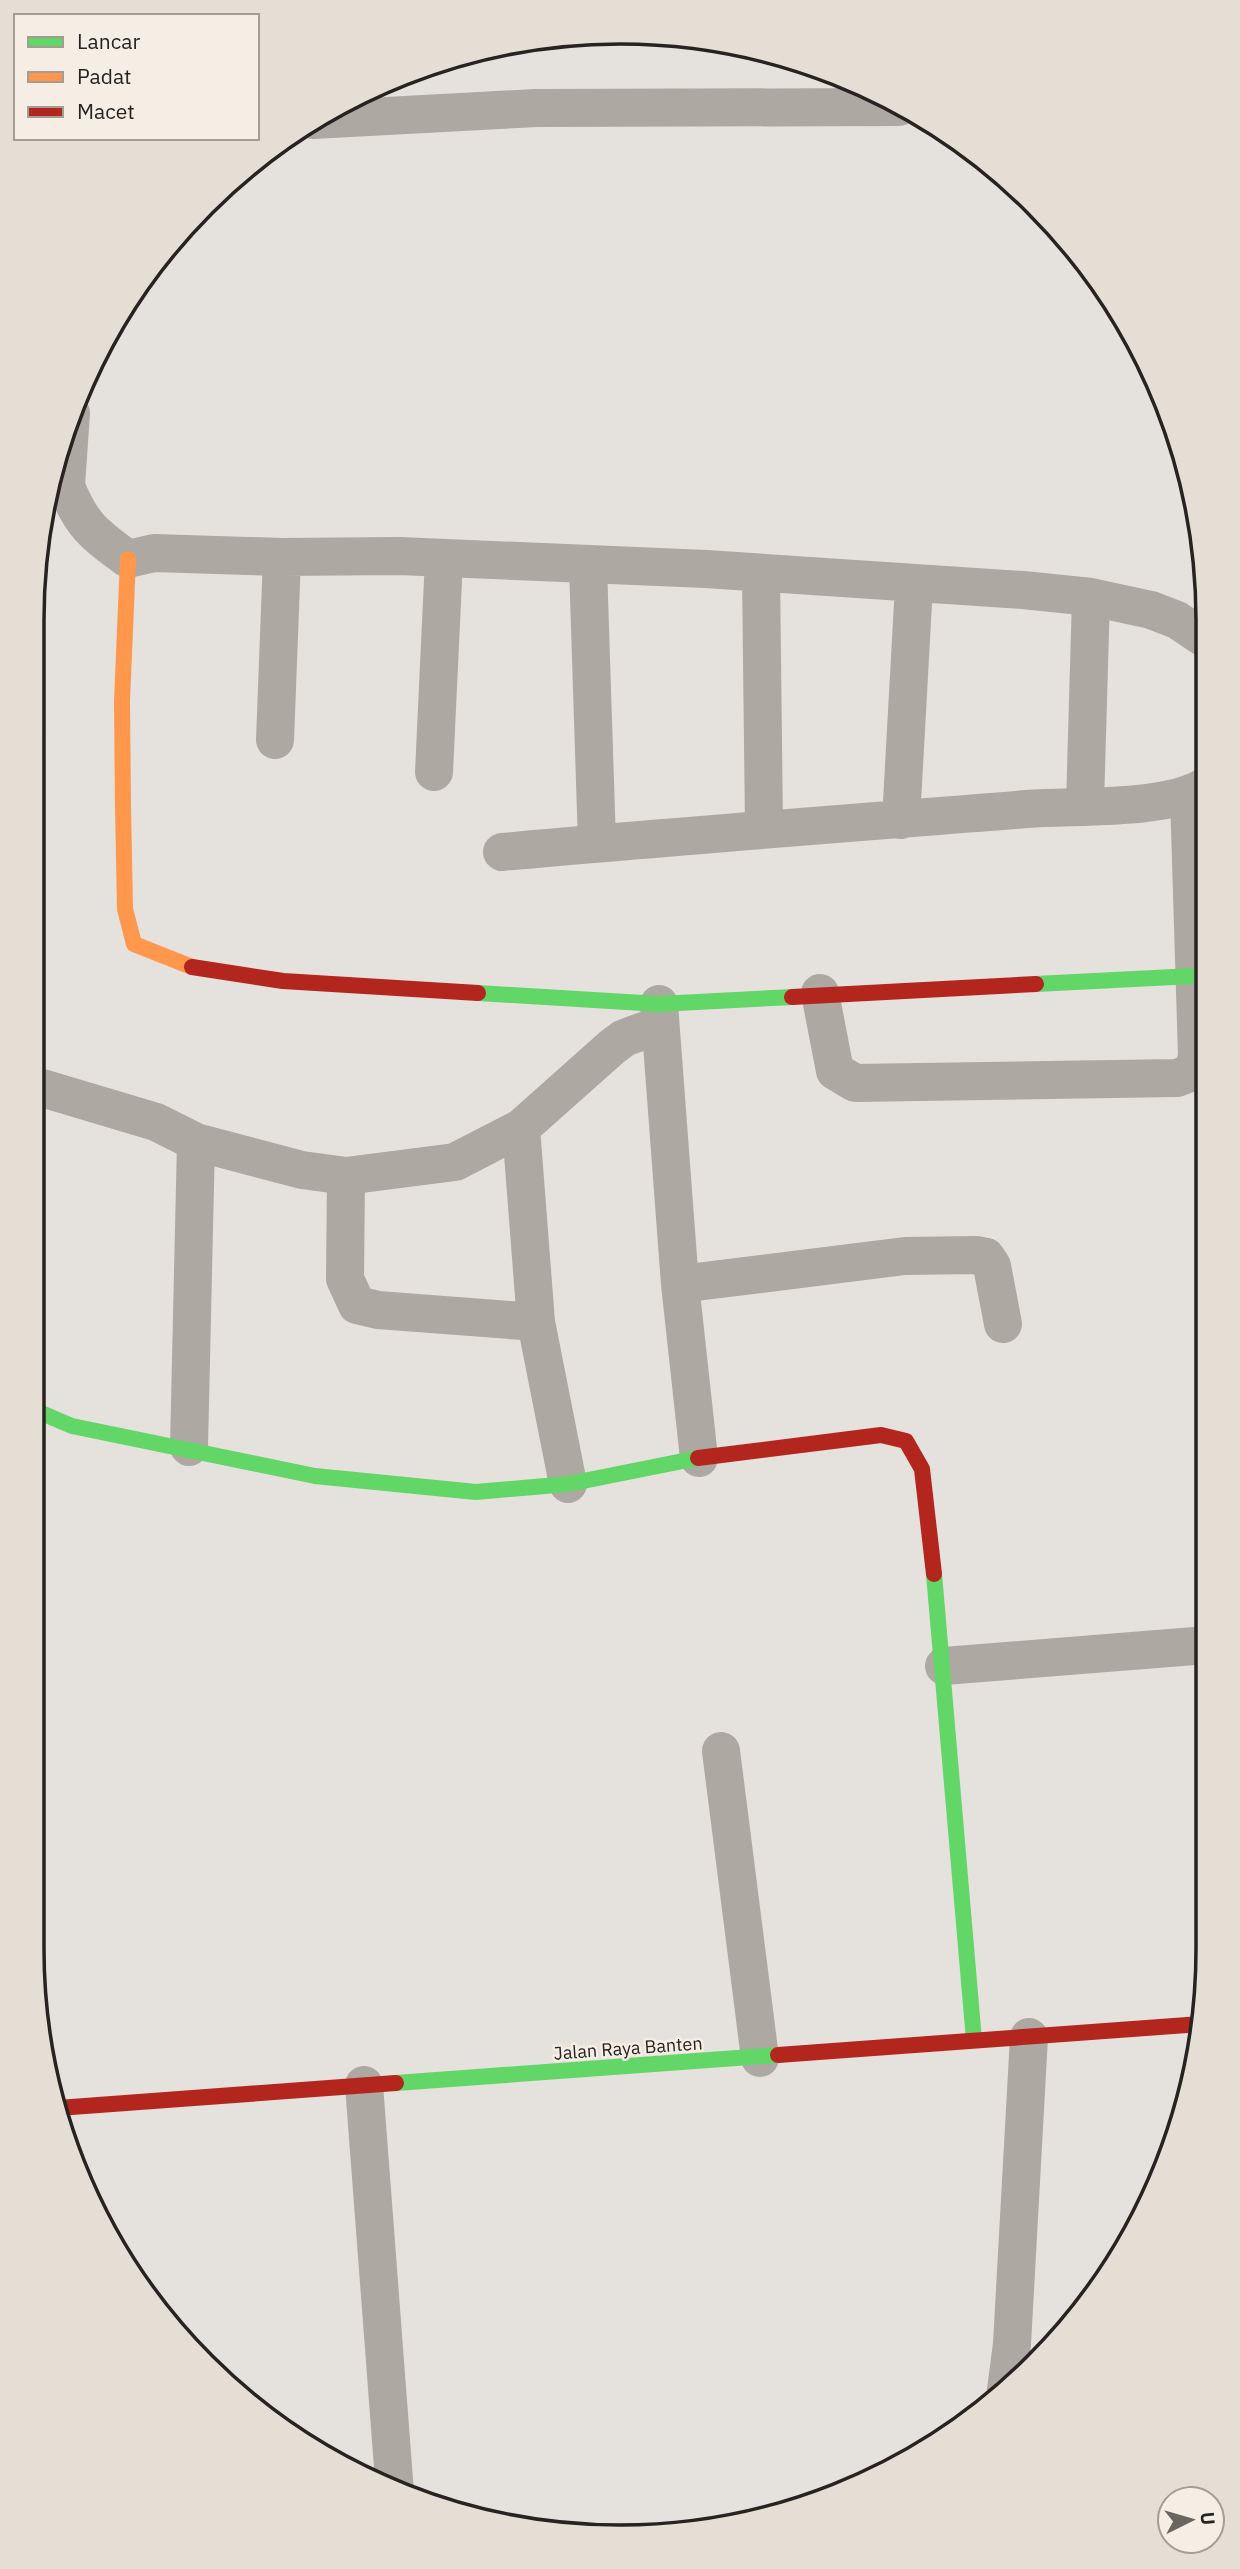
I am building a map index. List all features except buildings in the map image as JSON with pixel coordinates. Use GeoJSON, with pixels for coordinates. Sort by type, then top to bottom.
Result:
{"type":"FeatureCollection","features":[{"type":"Feature","properties":{"kind":"street"},"geometry":{"type":"LineString","coordinates":[[336,119],[536,108],[882,107]]}},
{"type":"Feature","properties":{"kind":"street"},"geometry":{"type":"LineString","coordinates":[[59,489],[98,537],[128,559],[153,553],[444,559],[761,573],[1091,597],[1151,610],[1196,633]]}},
{"type":"Feature","properties":{"kind":"street"},"geometry":{"type":"LineString","coordinates":[[275,740],[282,557]]}},
{"type":"Feature","properties":{"kind":"street"},"geometry":{"type":"LineString","coordinates":[[128,559],[122,701],[125,908],[134,944],[153,954],[187,966],[284,981],[659,1014],[820,993],[1193,976]]}},
{"type":"Feature","properties":{"kind":"street"},"geometry":{"type":"LineString","coordinates":[[435,772],[444,559]]}},
{"type":"Feature","properties":{"kind":"street"},"geometry":{"type":"LineString","coordinates":[[588,566],[597,843]]}},
{"type":"Feature","properties":{"kind":"street"},"geometry":{"type":"LineString","coordinates":[[761,573],[764,828]]}},
{"type":"Feature","properties":{"kind":"street"},"geometry":{"type":"LineString","coordinates":[[901,820],[914,585]]}},
{"type":"Feature","properties":{"kind":"street"},"geometry":{"type":"LineString","coordinates":[[1085,805],[1091,597]]}},
{"type":"Feature","properties":{"kind":"street"},"geometry":{"type":"LineString","coordinates":[[502,852],[764,828],[1085,805],[1142,804],[1196,792],[1193,976],[1196,1036]]}},
{"type":"Feature","properties":{"kind":"street"},"geometry":{"type":"LineString","coordinates":[[820,993],[835,1071],[855,1083],[928,1085],[1034,1078],[1177,1078],[1193,1072],[1196,1060]]}},
{"type":"Feature","properties":{"kind":"street"},"geometry":{"type":"LineString","coordinates":[[44,1089],[156,1122],[196,1142],[302,1170],[346,1176],[455,1162],[521,1128],[612,1047],[659,1014]]}},
{"type":"Feature","properties":{"kind":"street"},"geometry":{"type":"LineString","coordinates":[[659,1014],[680,1284],[699,1458]]}},
{"type":"Feature","properties":{"kind":"street"},"geometry":{"type":"LineString","coordinates":[[521,1128],[536,1322],[568,1484]]}},
{"type":"Feature","properties":{"kind":"street"},"geometry":{"type":"LineString","coordinates":[[189,1447],[196,1142]]}},
{"type":"Feature","properties":{"kind":"street"},"geometry":{"type":"LineString","coordinates":[[346,1176],[345,1279],[357,1305],[378,1310],[536,1322]]}},
{"type":"Feature","properties":{"kind":"street"},"geometry":{"type":"LineString","coordinates":[[680,1284],[905,1256],[976,1255],[986,1257],[992,1266],[1003,1324]]}},
{"type":"Feature","properties":{"kind":"street"},"geometry":{"type":"LineString","coordinates":[[44,1414],[72,1426],[189,1447],[315,1476],[476,1492],[568,1484],[699,1458],[881,1435],[906,1441],[922,1469],[944,1667],[974,2040]]}},
{"type":"Feature","properties":{"kind":"street"},"geometry":{"type":"LineString","coordinates":[[944,1667],[1196,1646]]}},
{"type":"Feature","properties":{"kind":"street"},"geometry":{"type":"LineString","coordinates":[[721,1751],[760,2058]]}},
{"type":"Feature","properties":{"kind":"street","name":"Jalan Raya Banten"},"geometry":{"type":"LineString","coordinates":[[66,2108],[364,2090],[1191,2025]]}},
{"type":"Feature","properties":{"kind":"street"},"geometry":{"type":"LineString","coordinates":[[1008,2374],[1029,2037]]}},
{"type":"Feature","properties":{"kind":"street"},"geometry":{"type":"LineString","coordinates":[[364,2090],[394,2479]]}},
{"type":"Feature","properties":{"kind":"traffic: fast"},"geometry":{"type":"LineString","coordinates":[[1036,984],[1193,976]]}},
{"type":"Feature","properties":{"kind":"traffic: fast"},"geometry":{"type":"LineString","coordinates":[[478,993],[659,1004],[792,997]]}},
{"type":"Feature","properties":{"kind":"traffic: fast"},"geometry":{"type":"LineString","coordinates":[[44,1414],[72,1426],[315,1476],[476,1492],[568,1484],[698,1458]]}},
{"type":"Feature","properties":{"kind":"traffic: fast"},"geometry":{"type":"LineString","coordinates":[[934,1574],[974,2040]]}},
{"type":"Feature","properties":{"kind":"traffic: fast"},"geometry":{"type":"LineString","coordinates":[[396,2083],[778,2055]]}},
{"type":"Feature","properties":{"kind":"traffic: slow"},"geometry":{"type":"LineString","coordinates":[[128,559],[122,701],[125,909],[134,944],[192,967]]}},
{"type":"Feature","properties":{"kind":"traffic: jam"},"geometry":{"type":"LineString","coordinates":[[192,967],[283,981],[478,993]]}},
{"type":"Feature","properties":{"kind":"traffic: jam"},"geometry":{"type":"LineString","coordinates":[[792,997],[1036,984]]}},
{"type":"Feature","properties":{"kind":"traffic: jam"},"geometry":{"type":"LineString","coordinates":[[698,1458],[881,1435],[906,1441],[922,1469],[934,1574]]}},
{"type":"Feature","properties":{"kind":"traffic: jam"},"geometry":{"type":"LineString","coordinates":[[778,2055],[1191,2025]]}},
{"type":"Feature","properties":{"kind":"traffic: jam"},"geometry":{"type":"LineString","coordinates":[[66,2107],[396,2083]]}}]}
